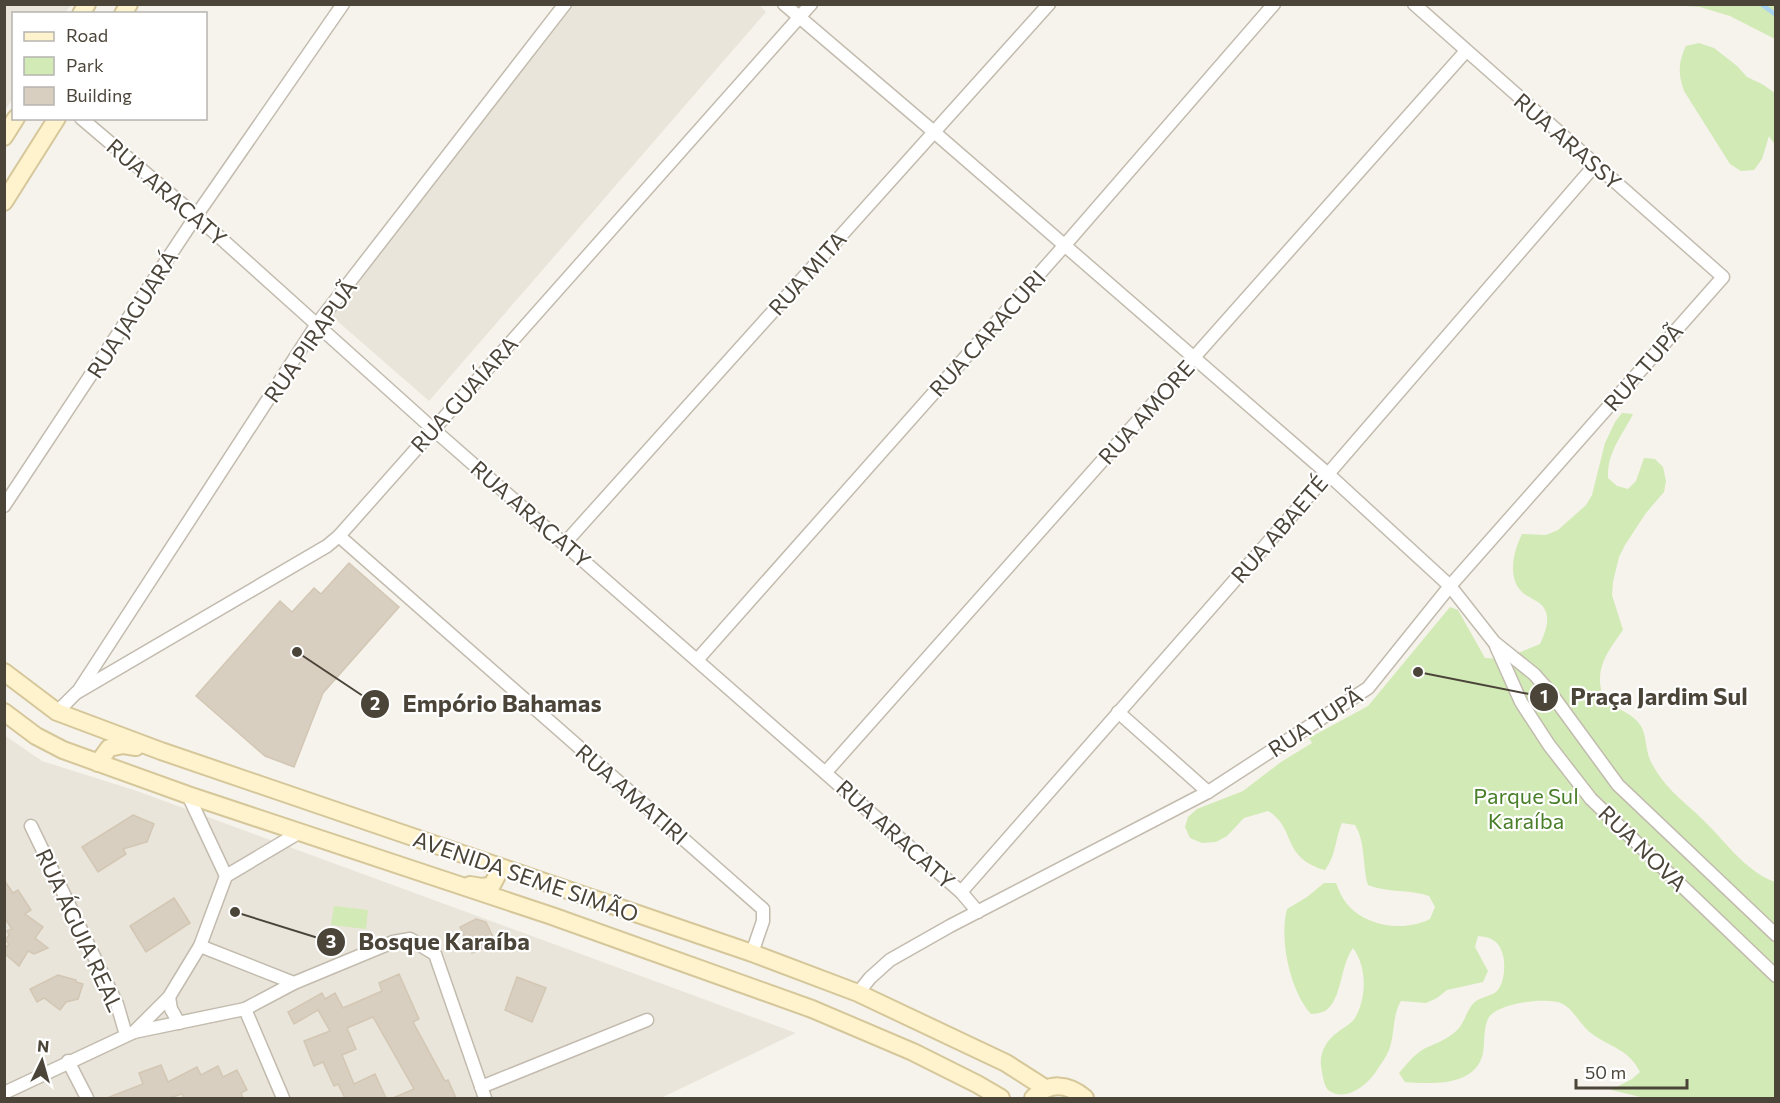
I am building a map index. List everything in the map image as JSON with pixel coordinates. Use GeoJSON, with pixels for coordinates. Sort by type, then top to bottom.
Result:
{"type":"FeatureCollection","features":[{"type":"Feature","properties":{"kind":"main road"},"geometry":{"type":"LineString","coordinates":[[4,137],[15,120]]}},
{"type":"Feature","properties":{"kind":"main road"},"geometry":{"type":"LineString","coordinates":[[4,202],[56,120]]}},
{"type":"Feature","properties":{"kind":"main road","name":"AVENIDA SEME SIMÃO"},"geometry":{"type":"LineString","coordinates":[[4,672],[57,712],[161,751],[752,953],[858,993],[1006,1063],[1039,1093]]}},
{"type":"Feature","properties":{"kind":"main road","name":"AVENIDA SEME SIMÃO"},"geometry":{"type":"LineString","coordinates":[[4,712],[36,736],[63,750],[98,763],[552,916],[812,1009],[913,1052],[1001,1098]]}},
{"type":"Feature","properties":{"kind":"main road"},"geometry":{"type":"LineString","coordinates":[[98,763],[109,748],[123,745],[161,751]]}},
{"type":"Feature","properties":{"kind":"main road"},"geometry":{"type":"LineString","coordinates":[[448,882],[482,887],[492,885],[501,868]]}},
{"type":"Feature","properties":{"kind":"main road"},"geometry":{"type":"LineString","coordinates":[[1039,1093],[1066,1087],[1077,1091],[1085,1098]]}},
{"type":"Feature","properties":{"kind":"street","name":"RUA JAGUARÁ"},"geometry":{"type":"LineString","coordinates":[[4,506],[196,216],[343,4]]}},
{"type":"Feature","properties":{"kind":"street","name":"RUA PIRAPUÃ"},"geometry":{"type":"LineString","coordinates":[[76,693],[317,324],[565,4]]}},
{"type":"Feature","properties":{"kind":"street","name":"RUA NOVA"},"geometry":{"type":"LineString","coordinates":[[784,4],[1328,474],[1450,586],[1494,642],[1534,674],[1550,692],[1618,784],[1776,935]]}},
{"type":"Feature","properties":{"kind":"street","name":"RUA GUAÍARA"},"geometry":{"type":"LineString","coordinates":[[57,712],[76,693],[317,552],[339,536],[811,4]]}},
{"type":"Feature","properties":{"kind":"street","name":"RUA MITA"},"geometry":{"type":"LineString","coordinates":[[565,543],[1049,4]]}},
{"type":"Feature","properties":{"kind":"street","name":"RUA CARACURI"},"geometry":{"type":"LineString","coordinates":[[697,660],[1064,246],[1274,4]]}},
{"type":"Feature","properties":{"kind":"street","name":"RUA ARASSY"},"geometry":{"type":"LineString","coordinates":[[1414,4],[1723,278]]}},
{"type":"Feature","properties":{"kind":"street","name":"RUA AMORE"},"geometry":{"type":"LineString","coordinates":[[826,772],[1466,51]]}},
{"type":"Feature","properties":{"kind":"street","name":"RUA ARACATY"},"geometry":{"type":"LineString","coordinates":[[83,120],[196,216],[433,429],[826,772],[961,892],[978,912]]}},
{"type":"Feature","properties":{"kind":"street","name":"RUA ABAETÉ"},"geometry":{"type":"LineString","coordinates":[[961,892],[1328,474],[1595,165]]}},
{"type":"Feature","properties":{"kind":"street","name":"RUA TUPÃ"},"geometry":{"type":"LineString","coordinates":[[858,993],[870,978],[890,960],[1208,792],[1368,688],[1450,586],[1723,278]]}},
{"type":"Feature","properties":{"kind":"street","name":"RUA AMATIRI"},"geometry":{"type":"LineString","coordinates":[[339,536],[763,909],[763,921],[752,953]]}},
{"type":"Feature","properties":{"kind":"street","name":"RUA NOVA"},"geometry":{"type":"LineString","coordinates":[[1494,642],[1521,702],[1549,745],[1591,799],[1776,976]]}},
{"type":"Feature","properties":{"kind":"street"},"geometry":{"type":"LineString","coordinates":[[1118,712],[1208,792]]}},
{"type":"Feature","properties":{"kind":"street"},"geometry":{"type":"LineString","coordinates":[[188,795],[226,876]]}},
{"type":"Feature","properties":{"kind":"street","name":"RUA ÁGUIA REAL"},"geometry":{"type":"LineString","coordinates":[[32,826],[130,1034]]}},
{"type":"Feature","properties":{"kind":"street"},"geometry":{"type":"LineString","coordinates":[[130,1034],[169,997],[200,946],[226,876],[300,832]]}},
{"type":"Feature","properties":{"kind":"street"},"geometry":{"type":"LineString","coordinates":[[4,1093],[68,1061],[130,1034],[245,1009],[294,983],[393,942],[410,939],[435,954],[483,1093],[647,1020]]}},
{"type":"Feature","properties":{"kind":"street"},"geometry":{"type":"LineString","coordinates":[[200,946],[294,983]]}},
{"type":"Feature","properties":{"kind":"street"},"geometry":{"type":"LineString","coordinates":[[169,997],[171,1009],[179,1023]]}},
{"type":"Feature","properties":{"kind":"street"},"geometry":{"type":"LineString","coordinates":[[245,1009],[283,1098]]}},
{"type":"Feature","properties":{"kind":"street"},"geometry":{"type":"LineString","coordinates":[[68,1061],[87,1098]]}},
{"type":"Feature","properties":{"kind":"shaded area"},"geometry":{"type":"Polygon","coordinates":[[[5,4],[71,5],[66,12],[12,12],[12,99],[5,111],[5,4]]]}},
{"type":"Feature","properties":{"kind":"shaded area"},"geometry":{"type":"Polygon","coordinates":[[[758,4],[766,12],[429,401],[327,312],[569,5],[758,4]]]}},
{"type":"Feature","properties":{"kind":"shaded area"},"geometry":{"type":"Polygon","coordinates":[[[4,735],[42,761],[137,791],[796,1033],[661,1098],[5,1098],[4,735]]]}},
{"type":"Feature","properties":{"kind":"green space"},"geometry":{"type":"Polygon","coordinates":[[[1670,5],[1775,5],[1775,39],[1730,16],[1700,7],[1670,5]]]}},
{"type":"Feature","properties":{"kind":"green space"},"geometry":{"type":"Polygon","coordinates":[[[1699,43],[1714,48],[1747,77],[1775,93],[1775,145],[1769,136],[1762,159],[1754,170],[1741,171],[1730,164],[1684,91],[1680,74],[1681,57],[1686,46],[1699,43]]]}},
{"type":"Feature","properties":{"kind":"green space","name":"Parque Sul Karaíba"},"geometry":{"type":"Polygon","coordinates":[[[1622,413],[1633,414],[1616,444],[1610,460],[1608,478],[1617,486],[1628,489],[1636,481],[1644,458],[1655,459],[1663,467],[1666,481],[1664,492],[1646,513],[1619,557],[1612,595],[1623,630],[1603,663],[1601,689],[1604,700],[1629,714],[1641,726],[1651,762],[1667,786],[1743,862],[1775,882],[1775,1098],[1645,1098],[1611,1090],[1640,1072],[1635,1064],[1624,1053],[1587,1030],[1563,1004],[1546,1001],[1524,1002],[1494,1012],[1486,1025],[1483,1053],[1479,1064],[1462,1078],[1439,1083],[1405,1082],[1399,1073],[1413,1058],[1422,1050],[1451,1035],[1458,1029],[1474,1002],[1496,992],[1501,984],[1504,973],[1502,952],[1493,940],[1478,936],[1475,947],[1488,971],[1483,982],[1447,990],[1426,1003],[1401,1001],[1396,1013],[1389,1050],[1373,1076],[1356,1091],[1335,1093],[1328,1090],[1325,1083],[1321,1066],[1323,1050],[1333,1036],[1355,1018],[1359,1010],[1364,982],[1361,964],[1353,948],[1331,1006],[1323,1012],[1311,1014],[1297,992],[1288,964],[1284,935],[1287,909],[1324,883],[1336,883],[1339,892],[1355,912],[1364,918],[1386,925],[1420,923],[1430,919],[1435,907],[1429,896],[1368,885],[1361,839],[1355,825],[1342,823],[1331,859],[1325,870],[1301,858],[1283,825],[1268,811],[1244,818],[1227,836],[1216,842],[1202,843],[1190,838],[1185,827],[1188,817],[1197,809],[1243,791],[1281,762],[1312,743],[1309,738],[1368,706],[1450,607],[1458,610],[1485,658],[1503,659],[1540,644],[1546,626],[1546,612],[1542,605],[1524,593],[1517,585],[1513,571],[1516,548],[1522,534],[1546,535],[1558,530],[1586,505],[1592,495],[1605,443],[1622,413]]]}},
{"type":"Feature","properties":{"kind":"green space"},"geometry":{"type":"Polygon","coordinates":[[[334,906],[368,910],[366,929],[331,925],[334,906]]]}},
{"type":"Feature","properties":{"kind":"building"},"geometry":{"type":"Polygon","coordinates":[[[349,563],[399,607],[323,693],[294,767],[265,756],[196,696],[280,601],[292,612],[314,588],[321,594],[349,563]]]}},
{"type":"Feature","properties":{"kind":"building"},"geometry":{"type":"Polygon","coordinates":[[[133,815],[154,824],[147,842],[123,849],[126,854],[98,872],[82,847],[133,815]]]}},
{"type":"Feature","properties":{"kind":"building"},"geometry":{"type":"Polygon","coordinates":[[[4,880],[13,893],[18,890],[31,910],[25,914],[43,927],[35,938],[48,948],[34,954],[28,951],[19,966],[4,953],[4,949],[9,944],[5,940],[9,935],[7,931],[12,929],[4,917],[4,880]]]}},
{"type":"Feature","properties":{"kind":"building"},"geometry":{"type":"Polygon","coordinates":[[[174,898],[190,923],[146,952],[130,926],[174,898]]]}},
{"type":"Feature","properties":{"kind":"building"},"geometry":{"type":"Polygon","coordinates":[[[476,919],[486,922],[496,943],[472,953],[460,927],[476,919]]]}},
{"type":"Feature","properties":{"kind":"building"},"geometry":{"type":"Polygon","coordinates":[[[399,974],[419,1019],[413,1022],[445,1081],[448,1080],[456,1098],[393,1098],[414,1089],[373,1017],[347,1028],[356,1049],[342,1055],[354,1084],[375,1074],[386,1098],[345,1098],[338,1084],[334,1086],[323,1062],[314,1066],[304,1041],[330,1031],[318,1010],[294,1024],[288,1012],[322,993],[325,999],[335,993],[343,1008],[382,991],[379,983],[399,974]]]}},
{"type":"Feature","properties":{"kind":"building"},"geometry":{"type":"Polygon","coordinates":[[[58,975],[83,984],[78,999],[66,1002],[60,1010],[44,998],[37,1002],[30,989],[58,975]]]}},
{"type":"Feature","properties":{"kind":"building"},"geometry":{"type":"Polygon","coordinates":[[[517,977],[546,988],[532,1022],[505,1010],[517,977]]]}},
{"type":"Feature","properties":{"kind":"building"},"geometry":{"type":"Polygon","coordinates":[[[161,1065],[168,1082],[197,1067],[201,1075],[218,1066],[223,1077],[237,1070],[247,1090],[241,1093],[243,1098],[184,1098],[182,1094],[169,1098],[107,1098],[143,1084],[139,1073],[161,1065]]]}},
{"type":"Feature","properties":{"kind":"waterway"},"geometry":{"type":"LineString","coordinates":[[1761,4],[1776,15]]}},
{"type":"Feature","properties":{"kind":"place","name":"Empório Bahamas"},"geometry":{"type":"Point","coordinates":[297,652]}},
{"type":"Feature","properties":{"kind":"place","name":"Praça Jardim Sul"},"geometry":{"type":"Point","coordinates":[1418,672]}},
{"type":"Feature","properties":{"kind":"place","name":"Bosque Karaíba"},"geometry":{"type":"Point","coordinates":[235,912]}}]}
